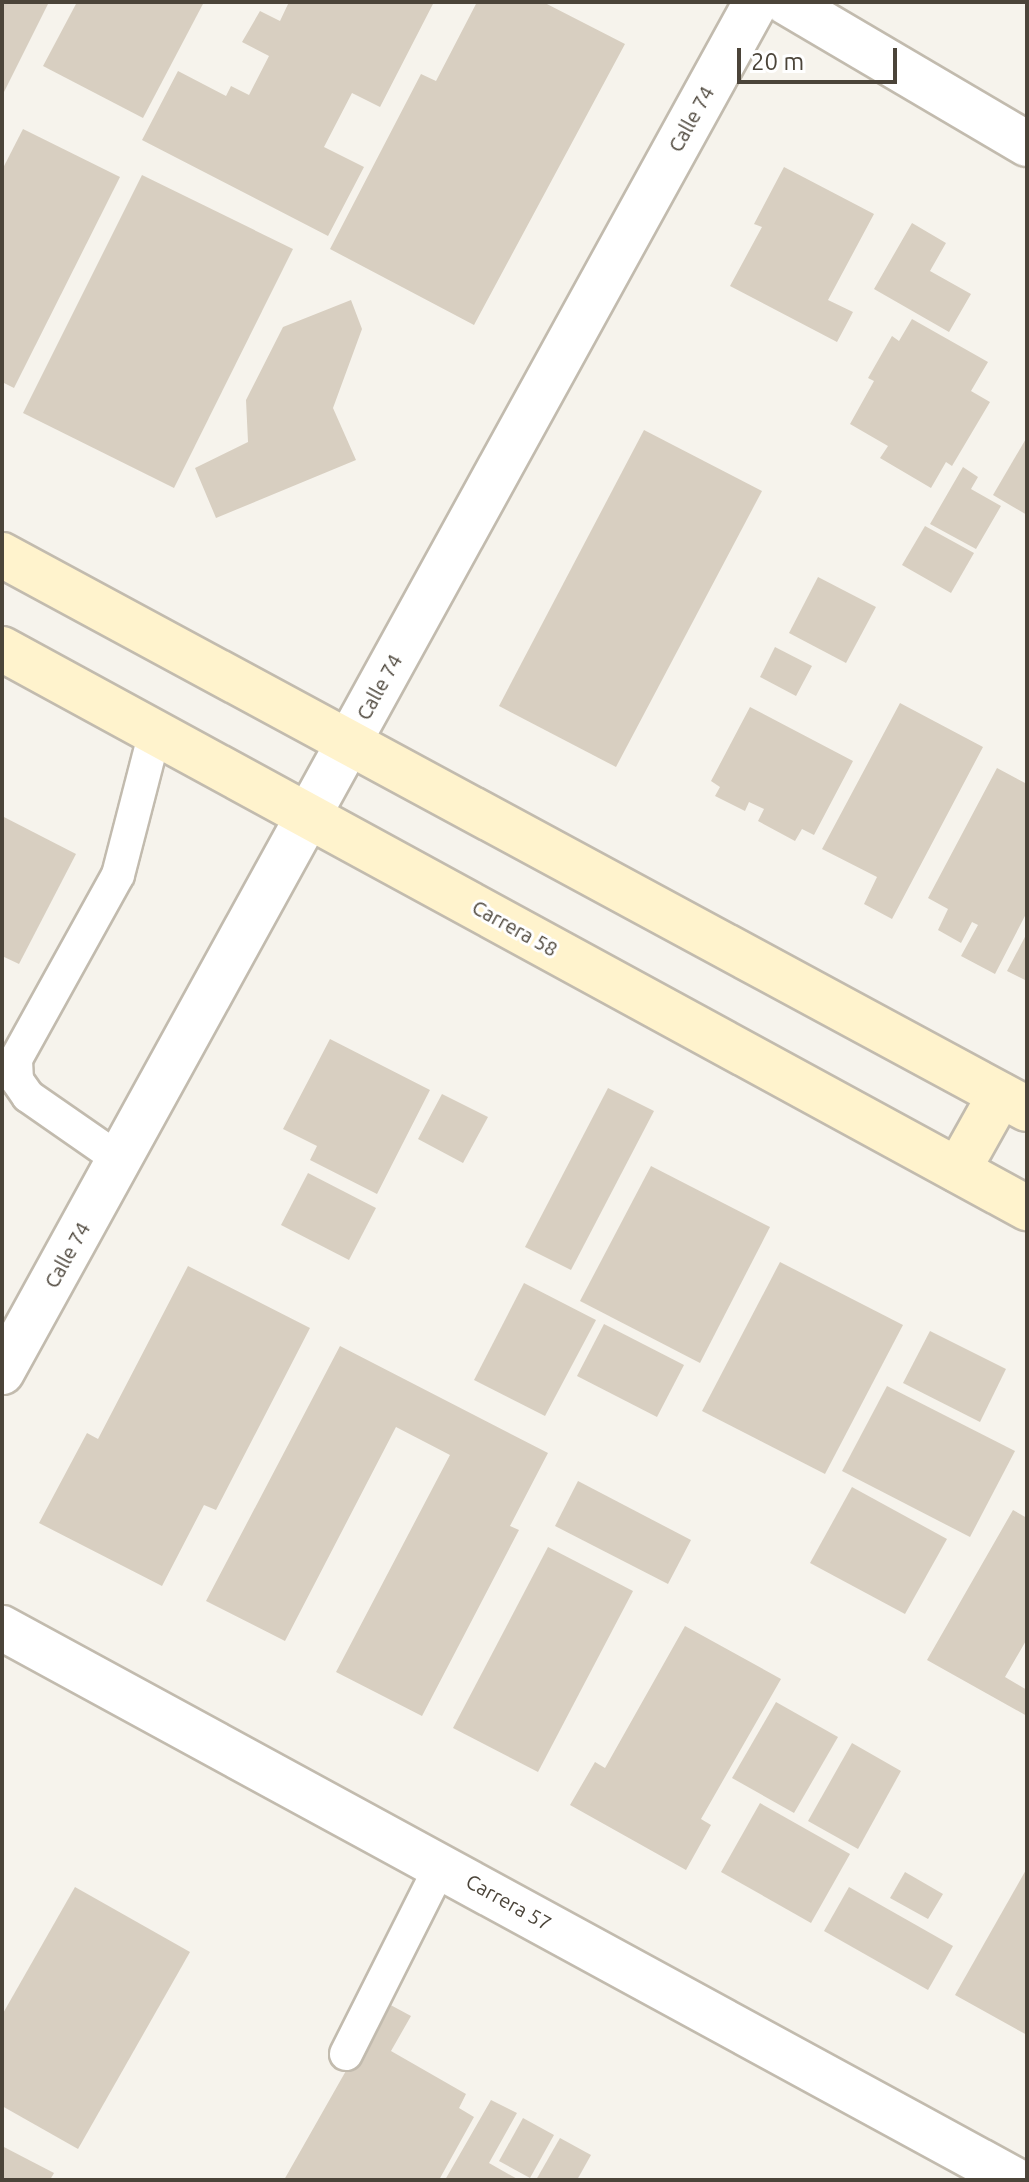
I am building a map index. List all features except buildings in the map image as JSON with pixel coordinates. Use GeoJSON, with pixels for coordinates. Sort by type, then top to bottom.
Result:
{"type":"FeatureCollection","features":[{"type":"Feature","properties":{"kind":"street","name":"Calle 74"},"geometry":{"type":"LineString","coordinates":[[2,1372],[756,2]]}},
{"type":"Feature","properties":{"kind":"street"},"geometry":{"type":"LineString","coordinates":[[786,2],[1026,142]]}},
{"type":"Feature","properties":{"kind":"street"},"geometry":{"type":"LineString","coordinates":[[2,555],[1014,1102],[958,1170]]}},
{"type":"Feature","properties":{"kind":"street","name":"Carrera 58"},"geometry":{"type":"LineString","coordinates":[[2,649],[1027,1208]]}},
{"type":"Feature","properties":{"kind":"street","name":"Carrera 57"},"geometry":{"type":"LineString","coordinates":[[2,1628],[1015,2180]]}},
{"type":"Feature","properties":{"kind":"lane"},"geometry":{"type":"LineString","coordinates":[[120,1160],[28,1096],[17,1080],[16,1059],[118,875],[155,732]]}},
{"type":"Feature","properties":{"kind":"lane"},"geometry":{"type":"LineString","coordinates":[[346,2054],[441,1865]]}}]}
